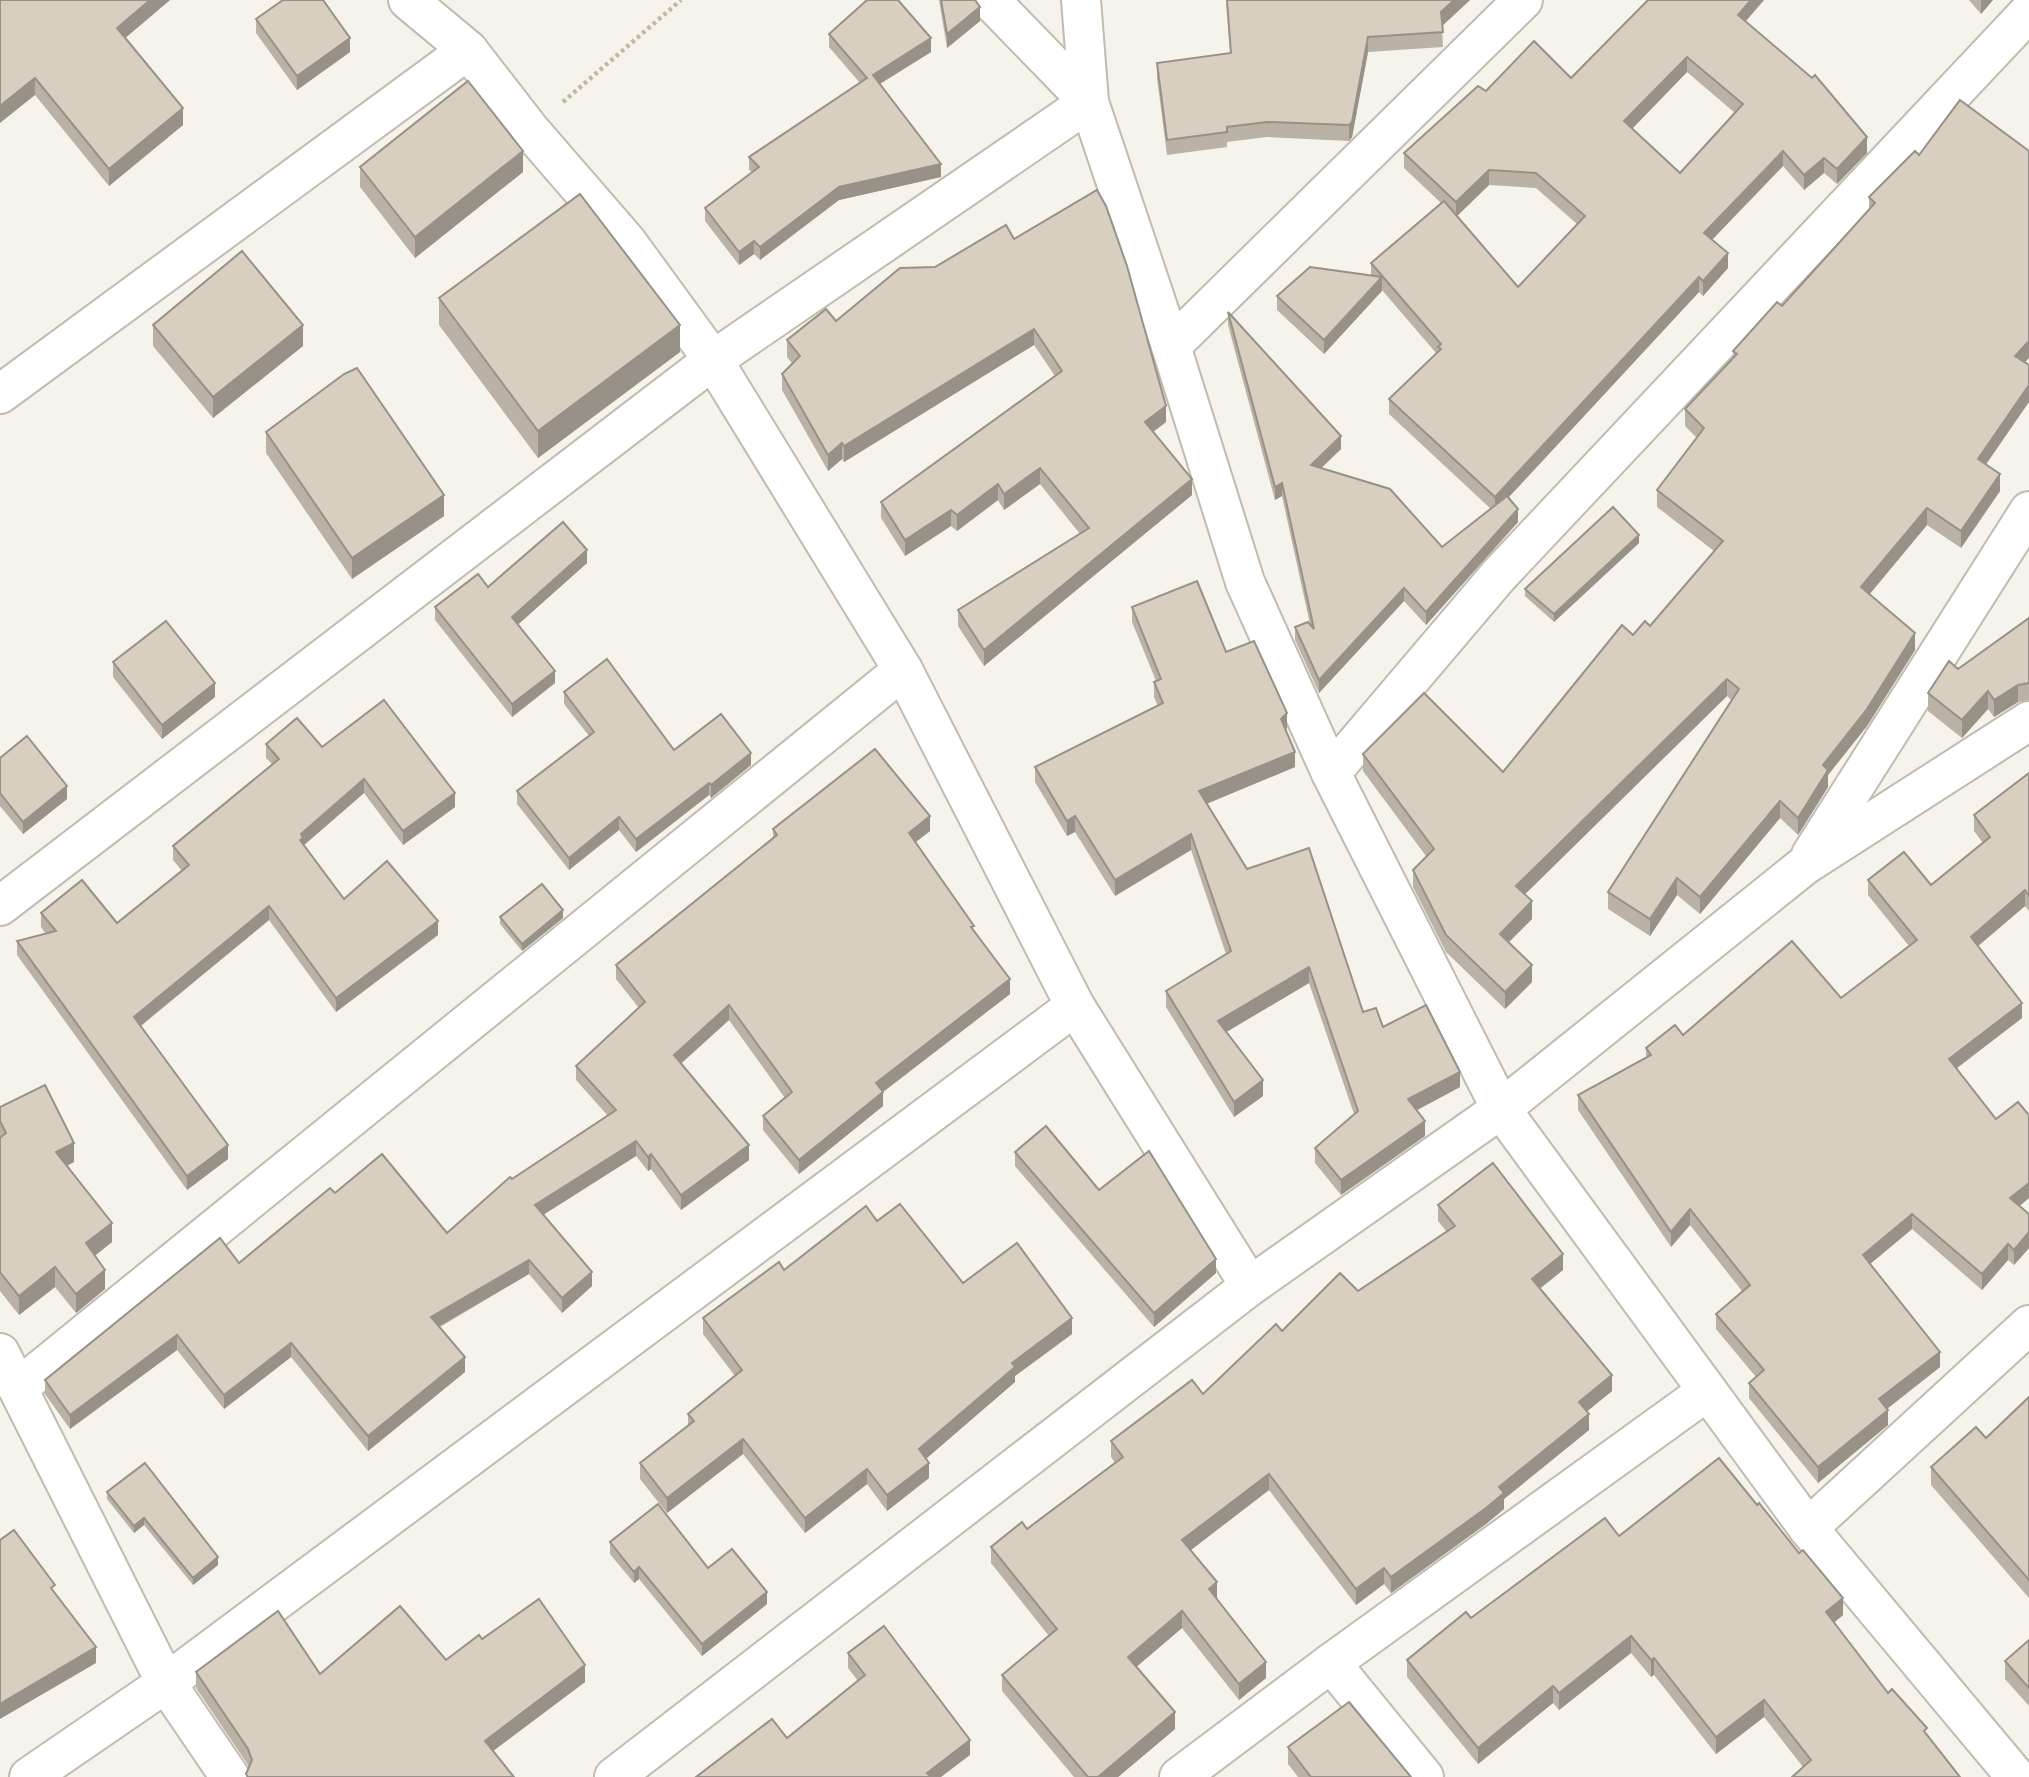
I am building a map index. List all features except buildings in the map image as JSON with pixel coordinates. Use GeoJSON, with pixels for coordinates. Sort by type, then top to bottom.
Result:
{"type":"FeatureCollection","features":[{"type":"Feature","properties":{"kind":"street"},"geometry":{"type":"LineString","coordinates":[[408,0],[468,50],[530,130],[627,242],[713,360],[903,670],[1075,1006],[1250,1286]]}},
{"type":"Feature","properties":{"kind":"street"},"geometry":{"type":"LineString","coordinates":[[990,0],[1089,102]]}},
{"type":"Feature","properties":{"kind":"street"},"geometry":{"type":"LineString","coordinates":[[1081,0],[1089,102],[1171,346],[1245,582],[1331,773],[1501,1109],[1808,1528],[2016,1777]]}},
{"type":"Feature","properties":{"kind":"street"},"geometry":{"type":"LineString","coordinates":[[1171,346],[1522,0]]}},
{"type":"Feature","properties":{"kind":"street"},"geometry":{"type":"LineString","coordinates":[[1331,773],[1499,575],[2029,12]]}},
{"type":"Feature","properties":{"kind":"street"},"geometry":{"type":"LineString","coordinates":[[0,394],[468,50]]}},
{"type":"Feature","properties":{"kind":"street"},"geometry":{"type":"LineString","coordinates":[[0,906],[713,360],[1089,102]]}},
{"type":"Feature","properties":{"kind":"street"},"geometry":{"type":"LineString","coordinates":[[1805,865],[2029,511]]}},
{"type":"Feature","properties":{"kind":"street"},"geometry":{"type":"LineString","coordinates":[[18,1388],[903,670]]}},
{"type":"Feature","properties":{"kind":"street"},"geometry":{"type":"LineString","coordinates":[[614,1777],[1250,1286],[1501,1109],[1805,865],[2029,721]]}},
{"type":"Feature","properties":{"kind":"street"},"geometry":{"type":"LineString","coordinates":[[29,1777],[166,1683],[1075,1006]]}},
{"type":"Feature","properties":{"kind":"street"},"geometry":{"type":"LineString","coordinates":[[1808,1528],[2029,1325]]}},
{"type":"Feature","properties":{"kind":"street"},"geometry":{"type":"LineString","coordinates":[[0,1353],[166,1683],[230,1777]]}},
{"type":"Feature","properties":{"kind":"street"},"geometry":{"type":"LineString","coordinates":[[1178,1777],[1706,1392]]}},
{"type":"Feature","properties":{"kind":"street"},"geometry":{"type":"LineString","coordinates":[[1331,1663],[1424,1777]]}},
{"type":"Feature","properties":{"kind":"path"},"geometry":{"type":"LineString","coordinates":[[530,130],[681,0]]}}]}
